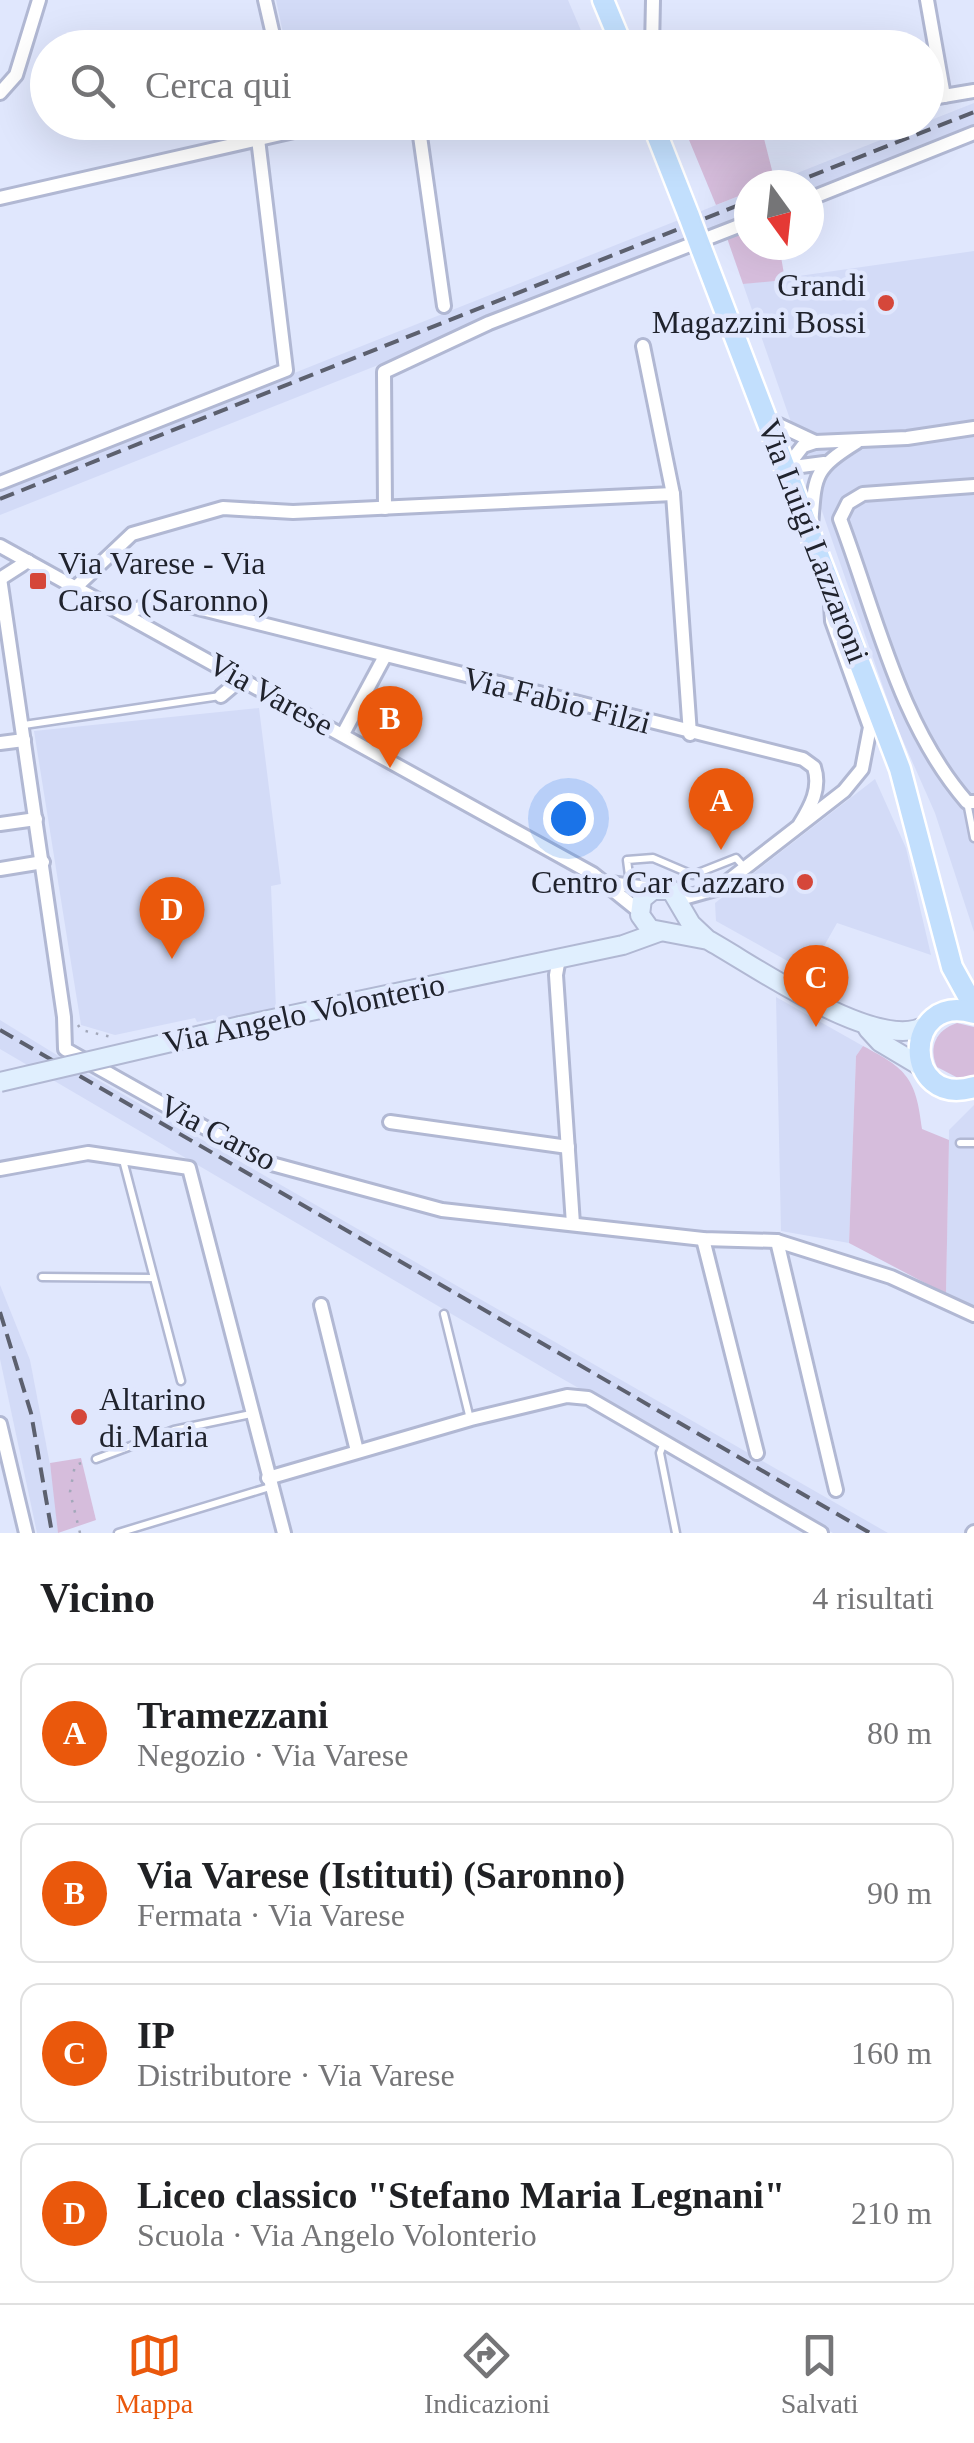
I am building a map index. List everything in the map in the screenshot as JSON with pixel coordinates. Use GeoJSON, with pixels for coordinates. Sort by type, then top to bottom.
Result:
{"type":"FeatureCollection","features":[{"type":"Feature","properties":{"kind":"main road"},"geometry":{"type":"LineString","coordinates":[[603,0],[616,30]]}},
{"type":"Feature","properties":{"kind":"main road","name":"Via Luigi Lazzaroni"},"geometry":{"type":"LineString","coordinates":[[659,140],[900,769],[952,967],[974,1010]]}},
{"type":"Feature","properties":{"kind":"main road","name":"Via Luigi Lazzaroni"},"geometry":{"type":"LineString","coordinates":[[944,1012],[952,967]]}},
{"type":"Feature","properties":{"kind":"main road"},"geometry":{"type":"LineString","coordinates":[[974,1010],[944,1012],[927,1026],[918,1046],[922,1068],[938,1084],[963,1088],[974,1099]]}},
{"type":"Feature","properties":{"kind":"street"},"geometry":{"type":"LineString","coordinates":[[0,93],[16,76],[39,0]]}},
{"type":"Feature","properties":{"kind":"street"},"geometry":{"type":"LineString","coordinates":[[265,0],[272,30]]}},
{"type":"Feature","properties":{"kind":"street"},"geometry":{"type":"LineString","coordinates":[[652,30],[653,0]]}},
{"type":"Feature","properties":{"kind":"street"},"geometry":{"type":"LineString","coordinates":[[927,0],[932,30]]}},
{"type":"Feature","properties":{"kind":"street"},"geometry":{"type":"LineString","coordinates":[[944,96],[974,91]]}},
{"type":"Feature","properties":{"kind":"street"},"geometry":{"type":"LineString","coordinates":[[824,193],[974,133]]}},
{"type":"Feature","properties":{"kind":"street"},"geometry":{"type":"LineString","coordinates":[[0,198],[254,140]]}},
{"type":"Feature","properties":{"kind":"street"},"geometry":{"type":"LineString","coordinates":[[0,483],[286,370],[258,140]]}},
{"type":"Feature","properties":{"kind":"street"},"geometry":{"type":"LineString","coordinates":[[421,140],[444,306]]}},
{"type":"Feature","properties":{"kind":"street"},"geometry":{"type":"LineString","coordinates":[[385,508],[384,372],[490,324],[734,228]]}},
{"type":"Feature","properties":{"kind":"street"},"geometry":{"type":"LineString","coordinates":[[643,346],[673,494],[690,734]]}},
{"type":"Feature","properties":{"kind":"street"},"geometry":{"type":"LineString","coordinates":[[768,420],[814,442]]}},
{"type":"Feature","properties":{"kind":"street"},"geometry":{"type":"LineString","coordinates":[[786,468],[802,446],[814,442],[974,428]]}},
{"type":"Feature","properties":{"kind":"street"},"geometry":{"type":"LineString","coordinates":[[786,468],[806,469],[824,463],[859,441]]}},
{"type":"Feature","properties":{"kind":"street"},"geometry":{"type":"LineString","coordinates":[[811,534],[814,487],[824,463]]}},
{"type":"Feature","properties":{"kind":"street"},"geometry":{"type":"LineString","coordinates":[[971,802],[942,773],[913,718],[840,518],[848,504],[864,494],[974,486]]}},
{"type":"Feature","properties":{"kind":"street"},"geometry":{"type":"LineString","coordinates":[[76,587],[132,534],[223,508],[293,512],[673,494]]}},
{"type":"Feature","properties":{"kind":"street","name":"Via Varese"},"geometry":{"type":"LineString","coordinates":[[0,546],[604,881],[640,913]]}},
{"type":"Feature","properties":{"kind":"street","name":"Via Carso"},"geometry":{"type":"LineString","coordinates":[[28,561],[0,578],[5,644],[24,732],[64,1017],[65,1049],[268,1163],[442,1210],[702,1239],[777,1242],[891,1278],[974,1316]]}},
{"type":"Feature","properties":{"kind":"street"},"geometry":{"type":"LineString","coordinates":[[682,904],[710,893],[745,868],[854,781],[870,741],[867,713],[832,621],[829,582]]}},
{"type":"Feature","properties":{"kind":"street","name":"Via Fabio Filzi"},"geometry":{"type":"LineString","coordinates":[[124,613],[160,599],[809,762],[817,781],[813,802],[800,824]]}},
{"type":"Feature","properties":{"kind":"street"},"geometry":{"type":"LineString","coordinates":[[343,734],[385,656]]}},
{"type":"Feature","properties":{"kind":"street"},"geometry":{"type":"LineString","coordinates":[[222,696],[234,684]]}},
{"type":"Feature","properties":{"kind":"street"},"geometry":{"type":"LineString","coordinates":[[0,743],[24,732]]}},
{"type":"Feature","properties":{"kind":"street"},"geometry":{"type":"LineString","coordinates":[[0,824],[36,818]]}},
{"type":"Feature","properties":{"kind":"street"},"geometry":{"type":"LineString","coordinates":[[0,869],[43,862]]}},
{"type":"Feature","properties":{"kind":"street"},"geometry":{"type":"LineString","coordinates":[[604,881],[630,888],[668,889],[708,940]]}},
{"type":"Feature","properties":{"kind":"street"},"geometry":{"type":"LineString","coordinates":[[608,947],[627,938],[644,896],[657,888]]}},
{"type":"Feature","properties":{"kind":"street"},"geometry":{"type":"LineString","coordinates":[[661,932],[676,926],[682,904]]}},
{"type":"Feature","properties":{"kind":"street"},"geometry":{"type":"LineString","coordinates":[[640,913],[648,928],[708,940],[868,1028],[880,1042],[922,1068]]}},
{"type":"Feature","properties":{"kind":"street","name":"Via Angelo Volonterio"},"geometry":{"type":"LineString","coordinates":[[0,1082],[661,932]]}},
{"type":"Feature","properties":{"kind":"street"},"geometry":{"type":"LineString","coordinates":[[559,958],[574,1224]]}},
{"type":"Feature","properties":{"kind":"street"},"geometry":{"type":"LineString","coordinates":[[868,1028],[908,1032],[927,1026]]}},
{"type":"Feature","properties":{"kind":"street"},"geometry":{"type":"LineString","coordinates":[[390,1122],[568,1146]]}},
{"type":"Feature","properties":{"kind":"street"},"geometry":{"type":"LineString","coordinates":[[0,1169],[88,1153],[189,1168],[284,1533]]}},
{"type":"Feature","properties":{"kind":"street"},"geometry":{"type":"LineString","coordinates":[[702,1239],[757,1454]]}},
{"type":"Feature","properties":{"kind":"street"},"geometry":{"type":"LineString","coordinates":[[777,1242],[836,1490]]}},
{"type":"Feature","properties":{"kind":"street"},"geometry":{"type":"LineString","coordinates":[[321,1305],[357,1451]]}},
{"type":"Feature","properties":{"kind":"street"},"geometry":{"type":"LineString","coordinates":[[269,1482],[357,1451],[567,1396],[588,1398],[666,1439],[821,1533]]}},
{"type":"Feature","properties":{"kind":"street"},"geometry":{"type":"LineString","coordinates":[[0,1424],[26,1533]]}},
{"type":"Feature","properties":{"kind":"lane"},"geometry":{"type":"LineString","coordinates":[[24,732],[222,696]]}},
{"type":"Feature","properties":{"kind":"lane"},"geometry":{"type":"LineString","coordinates":[[971,802],[974,838]]}},
{"type":"Feature","properties":{"kind":"lane"},"geometry":{"type":"LineString","coordinates":[[630,888],[627,860],[653,858],[693,875],[736,858],[745,868]]}},
{"type":"Feature","properties":{"kind":"lane"},"geometry":{"type":"LineString","coordinates":[[960,1143],[974,1143]]}},
{"type":"Feature","properties":{"kind":"lane"},"geometry":{"type":"LineString","coordinates":[[122,1158],[181,1382]]}},
{"type":"Feature","properties":{"kind":"lane"},"geometry":{"type":"LineString","coordinates":[[42,1277],[153,1278]]}},
{"type":"Feature","properties":{"kind":"lane"},"geometry":{"type":"LineString","coordinates":[[444,1314],[470,1420]]}},
{"type":"Feature","properties":{"kind":"lane"},"geometry":{"type":"LineString","coordinates":[[96,1459],[174,1430],[252,1414]]}},
{"type":"Feature","properties":{"kind":"lane"},"geometry":{"type":"LineString","coordinates":[[666,1439],[660,1453],[676,1533]]}},
{"type":"Feature","properties":{"kind":"lane"},"geometry":{"type":"LineString","coordinates":[[118,1533],[269,1482]]}},
{"type":"Feature","properties":{"kind":"path"},"geometry":{"type":"LineString","coordinates":[[64,1017],[76,1021],[80,1030],[114,1039]]}},
{"type":"Feature","properties":{"kind":"path"},"geometry":{"type":"LineString","coordinates":[[80,1533],[70,1492],[75,1465],[96,1459]]}},
{"type":"Feature","properties":{"kind":"shaded area"},"geometry":{"type":"Polygon","coordinates":[[[276,0],[568,0],[581,30],[282,30],[276,0]]]}},
{"type":"Feature","properties":{"kind":"shaded area"},"geometry":{"type":"Polygon","coordinates":[[[974,103],[974,128],[944,140],[944,115],[974,103]]]}},
{"type":"Feature","properties":{"kind":"shaded area"},"geometry":{"type":"Polygon","coordinates":[[[689,140],[764,140],[772,170],[734,170],[734,198],[716,205],[689,140]]]}},
{"type":"Feature","properties":{"kind":"shaded area"},"geometry":{"type":"Polygon","coordinates":[[[881,140],[944,140],[824,188],[824,170],[805,170],[881,140]]]}},
{"type":"Feature","properties":{"kind":"shaded area"},"geometry":{"type":"Polygon","coordinates":[[[734,198],[734,224],[0,515],[0,490],[734,198]]]}},
{"type":"Feature","properties":{"kind":"shaded area"},"geometry":{"type":"Polygon","coordinates":[[[734,235],[734,258],[727,238],[734,235]]]}},
{"type":"Feature","properties":{"kind":"shaded area"},"geometry":{"type":"Polygon","coordinates":[[[974,251],[974,932],[935,813],[897,727],[743,284],[974,251]]]}},
{"type":"Feature","properties":{"kind":"shaded area"},"geometry":{"type":"Polygon","coordinates":[[[735,260],[782,260],[785,280],[743,284],[735,260]]]}},
{"type":"Feature","properties":{"kind":"shaded area"},"geometry":{"type":"Polygon","coordinates":[[[259,708],[281,884],[271,886],[276,1009],[214,1024],[213,1019],[197,1022],[195,1018],[115,1035],[81,1025],[34,731],[259,708]]]}},
{"type":"Feature","properties":{"kind":"shaded area"},"geometry":{"type":"Polygon","coordinates":[[[875,779],[906,848],[931,955],[837,923],[809,973],[716,921],[715,903],[875,779]]]}},
{"type":"Feature","properties":{"kind":"shaded area"},"geometry":{"type":"Polygon","coordinates":[[[776,997],[863,1046],[856,1056],[849,1243],[781,1231],[776,997]]]}},
{"type":"Feature","properties":{"kind":"shaded area"},"geometry":{"type":"Polygon","coordinates":[[[0,1020],[888,1533],[833,1533],[554,1374],[0,1049],[0,1020]]]}},
{"type":"Feature","properties":{"kind":"shaded area"},"geometry":{"type":"Polygon","coordinates":[[[957,1023],[974,1027],[974,1076],[960,1079],[937,1067],[933,1053],[939,1035],[957,1023]]]}},
{"type":"Feature","properties":{"kind":"shaded area"},"geometry":{"type":"Polygon","coordinates":[[[863,1046],[907,1077],[922,1129],[949,1140],[946,1294],[849,1243],[856,1056],[863,1046]]]}},
{"type":"Feature","properties":{"kind":"shaded area"},"geometry":{"type":"Polygon","coordinates":[[[974,1105],[974,1314],[946,1294],[949,1130],[974,1105]]]}},
{"type":"Feature","properties":{"kind":"shaded area"},"geometry":{"type":"Polygon","coordinates":[[[0,1285],[30,1360],[56,1496],[58,1533],[37,1533],[0,1359],[0,1285]]]}},
{"type":"Feature","properties":{"kind":"shaded area"},"geometry":{"type":"Polygon","coordinates":[[[81,1458],[96,1520],[58,1533],[50,1463],[81,1458]]]}},
{"type":"Feature","properties":{"kind":"railway"},"geometry":{"type":"LineString","coordinates":[[944,124],[974,112]]}},
{"type":"Feature","properties":{"kind":"railway"},"geometry":{"type":"LineString","coordinates":[[824,171],[903,140]]}},
{"type":"Feature","properties":{"kind":"railway"},"geometry":{"type":"LineString","coordinates":[[0,499],[734,207]]}},
{"type":"Feature","properties":{"kind":"railway"},"geometry":{"type":"LineString","coordinates":[[0,1030],[870,1533]]}},
{"type":"Feature","properties":{"kind":"railway"},"geometry":{"type":"LineString","coordinates":[[0,1312],[31,1413],[52,1533]]}},
{"type":"Feature","properties":{"kind":"place","name":"Grandi Magazzini Bossi"},"geometry":{"type":"Point","coordinates":[886,303]}},
{"type":"Feature","properties":{"kind":"place","name":"Via Varese - Via Carso (Saronno)"},"geometry":{"type":"Point","coordinates":[38,581]}},
{"type":"Feature","properties":{"kind":"place","name":"Via Varese (Istituti) (Saronno)"},"geometry":{"type":"Point","coordinates":[390,768]}},
{"type":"Feature","properties":{"kind":"place","name":"Tramezzani"},"geometry":{"type":"Point","coordinates":[721,850]}},
{"type":"Feature","properties":{"kind":"place","name":"Centro Car Cazzaro"},"geometry":{"type":"Point","coordinates":[805,882]}},
{"type":"Feature","properties":{"kind":"place","name":"Liceo classico \"Stefano Maria Legnani\""},"geometry":{"type":"Point","coordinates":[172,959]}},
{"type":"Feature","properties":{"kind":"place","name":"IP"},"geometry":{"type":"Point","coordinates":[816,1027]}},
{"type":"Feature","properties":{"kind":"place","name":"Altarino di Maria"},"geometry":{"type":"Point","coordinates":[79,1417]}}]}
